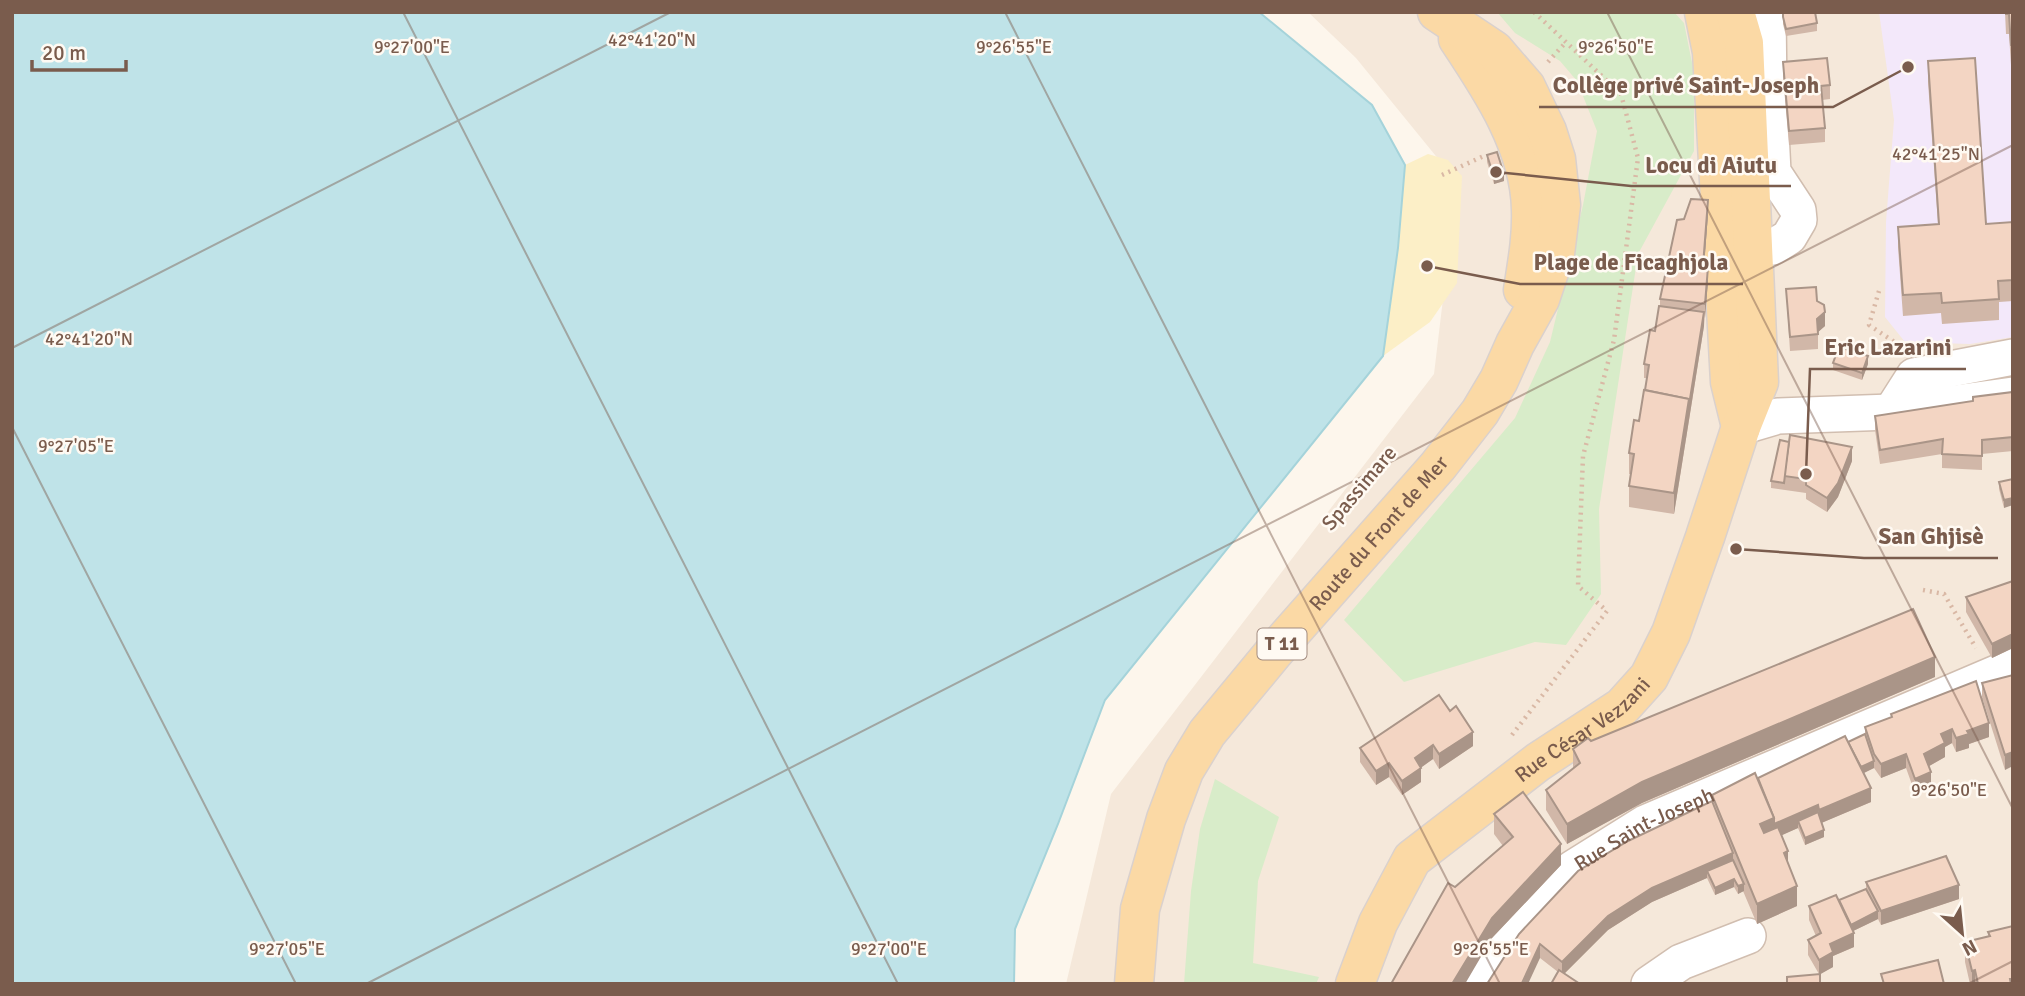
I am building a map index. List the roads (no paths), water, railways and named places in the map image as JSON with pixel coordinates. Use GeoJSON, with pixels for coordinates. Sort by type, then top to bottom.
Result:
{"type":"FeatureCollection","features":[{"type":"Feature","properties":{"kind":"main road"},"geometry":{"type":"LineString","coordinates":[[1704,12],[1739,249]]}},
{"type":"Feature","properties":{"kind":"main road"},"geometry":{"type":"LineString","coordinates":[[1735,12],[1744,43],[1739,249],[1730,382],[1741,427]]}},
{"type":"Feature","properties":{"kind":"main road","name":"Route du Front de Mer"},"geometry":{"type":"LineString","coordinates":[[1134,984],[1140,909],[1166,819],[1184,771],[1207,733],[1274,652],[1438,466],[1480,412],[1499,380],[1515,344],[1528,256],[1531,209],[1525,168],[1494,96],[1440,15]]}},
{"type":"Feature","properties":{"kind":"main road","name":"Rue César Vezzani"},"geometry":{"type":"LineString","coordinates":[[1355,984],[1378,923],[1412,859],[1538,762],[1622,708],[1649,677],[1675,622],[1741,427]]}},
{"type":"Feature","properties":{"kind":"street"},"geometry":{"type":"LineString","coordinates":[[1739,249],[1773,247],[1789,237],[1799,220],[1798,210],[1773,172],[1768,12]]}},
{"type":"Feature","properties":{"kind":"street"},"geometry":{"type":"LineString","coordinates":[[1891,412],[1914,376],[2013,357]]}},
{"type":"Feature","properties":{"kind":"street"},"geometry":{"type":"LineString","coordinates":[[1741,427],[1778,416],[1891,412],[2013,395]]}},
{"type":"Feature","properties":{"kind":"street","name":"Rue Saint-Joseph"},"geometry":{"type":"LineString","coordinates":[[1473,984],[1506,931],[1573,869],[1645,823],[2003,671]]}},
{"type":"Feature","properties":{"kind":"street"},"geometry":{"type":"LineString","coordinates":[[1648,984],[1681,962],[1748,936]]}},
{"type":"Feature","properties":{"kind":"water"},"geometry":{"type":"Polygon","coordinates":[[[12,12],[1259,12],[1372,105],[1405,165],[1398,248],[1383,356],[1105,700],[1015,929],[1014,984],[12,984],[12,12]]]}},
{"type":"Feature","properties":{"kind":"place","name":"Collège privé Saint-Joseph"},"geometry":{"type":"Point","coordinates":[1908,67]}},
{"type":"Feature","properties":{"kind":"place","name":"Locu di Aiutu"},"geometry":{"type":"Point","coordinates":[1496,172]}},
{"type":"Feature","properties":{"kind":"place","name":"Plage de Ficaghjola"},"geometry":{"type":"Point","coordinates":[1427,266]}},
{"type":"Feature","properties":{"kind":"place","name":"Eric Lazarini"},"geometry":{"type":"Point","coordinates":[1806,474]}},
{"type":"Feature","properties":{"kind":"place","name":"San Ghjisè"},"geometry":{"type":"Point","coordinates":[1736,549]}}]}
